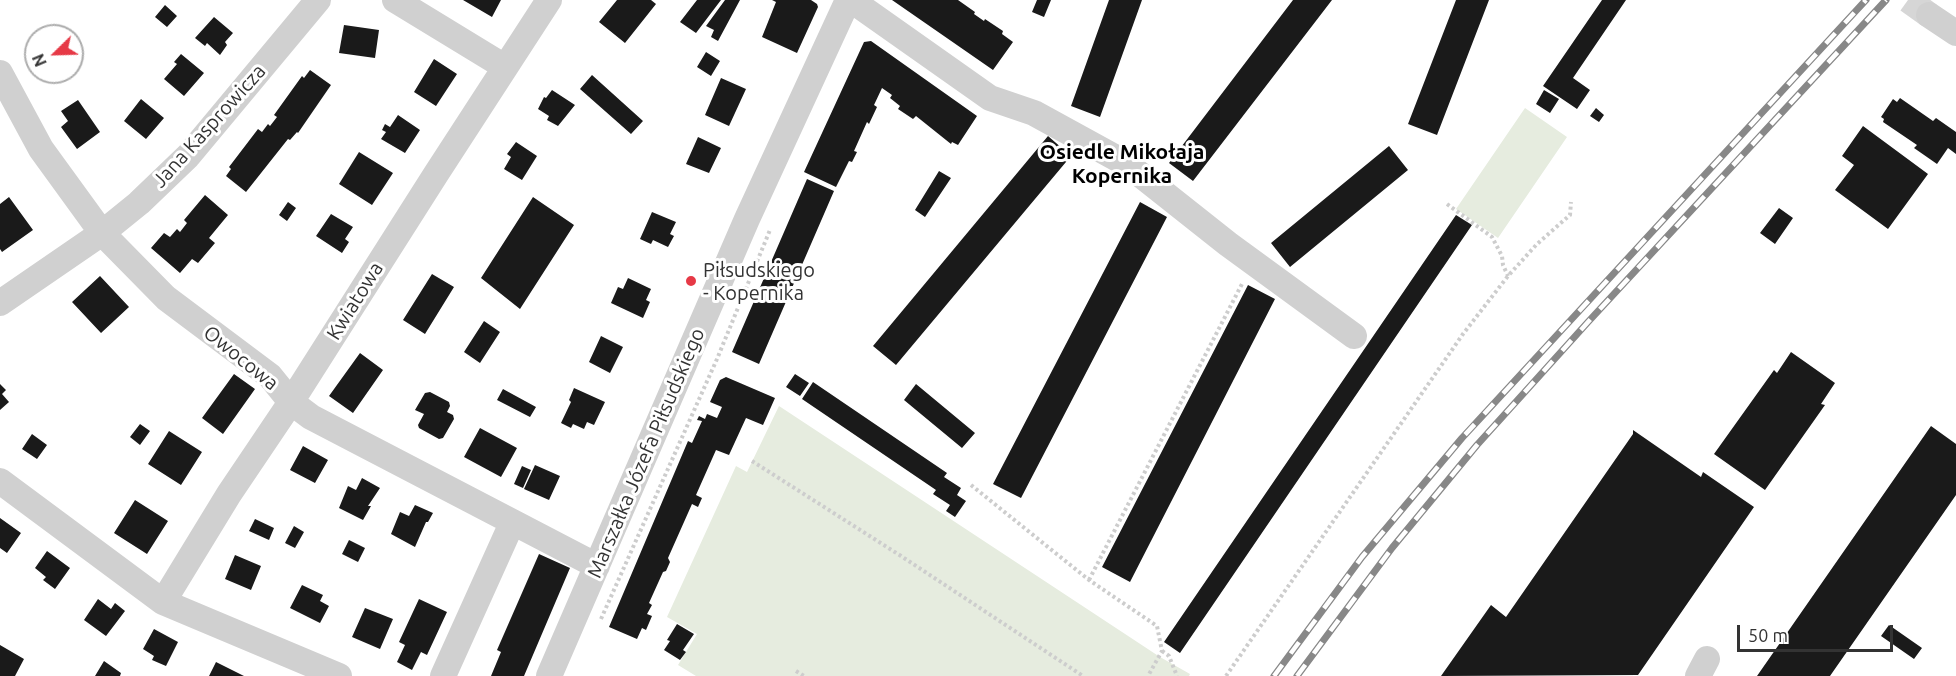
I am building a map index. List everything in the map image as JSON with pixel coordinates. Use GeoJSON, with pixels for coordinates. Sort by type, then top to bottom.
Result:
{"type":"FeatureCollection","features":[{"type":"Feature","properties":{"kind":"street","name":"Jana Kasprowicza"},"geometry":{"type":"LineString","coordinates":[[0,303],[102,233],[139,203],[188,156],[318,0]]}},
{"type":"Feature","properties":{"kind":"street"},"geometry":{"type":"LineString","coordinates":[[395,0],[505,67]]}},
{"type":"Feature","properties":{"kind":"street","name":"Kwiatowa"},"geometry":{"type":"LineString","coordinates":[[163,602],[229,494],[291,402],[549,0]]}},
{"type":"Feature","properties":{"kind":"street"},"geometry":{"type":"LineString","coordinates":[[850,0],[990,98],[1034,113],[1127,164],[1253,263],[1354,336]]}},
{"type":"Feature","properties":{"kind":"street","name":"Marszałka Józefa Piłsudskiego"},"geometry":{"type":"LineString","coordinates":[[549,676],[747,219],[850,0]]}},
{"type":"Feature","properties":{"kind":"street"},"geometry":{"type":"LineString","coordinates":[[1929,15],[1956,33]]}},
{"type":"Feature","properties":{"kind":"street","name":"Owocowa"},"geometry":{"type":"LineString","coordinates":[[0,73],[41,149],[102,233],[166,298],[270,376],[291,402],[311,417],[512,524],[597,566]]}},
{"type":"Feature","properties":{"kind":"street"},"geometry":{"type":"LineString","coordinates":[[0,482],[163,602],[339,676]]}},
{"type":"Feature","properties":{"kind":"street"},"geometry":{"type":"LineString","coordinates":[[443,676],[512,524]]}},
{"type":"Feature","properties":{"kind":"path"},"geometry":{"type":"LineString","coordinates":[[1226,676],[1462,334],[1537,244],[1570,215],[1571,202]]}},
{"type":"Feature","properties":{"kind":"path"},"geometry":{"type":"LineString","coordinates":[[1447,204],[1492,237],[1502,256],[1508,276]]}},
{"type":"Feature","properties":{"kind":"path"},"geometry":{"type":"LineString","coordinates":[[597,628],[717,359],[774,219]]}},
{"type":"Feature","properties":{"kind":"path"},"geometry":{"type":"LineString","coordinates":[[1089,580],[1253,263]]}},
{"type":"Feature","properties":{"kind":"path"},"geometry":{"type":"LineString","coordinates":[[752,461],[1083,676]]}},
{"type":"Feature","properties":{"kind":"path"},"geometry":{"type":"LineString","coordinates":[[971,485],[1089,580],[1157,626],[1162,651],[1148,676]]}},
{"type":"Feature","properties":{"kind":"path"},"geometry":{"type":"LineString","coordinates":[[1162,651],[1169,656],[1177,676]]}},
{"type":"Feature","properties":{"kind":"path"},"geometry":{"type":"LineString","coordinates":[[796,670],[804,676]]}},
{"type":"Feature","properties":{"kind":"shaded area"},"geometry":{"type":"Polygon","coordinates":[[[1525,108],[1567,137],[1498,238],[1456,209],[1525,108]]]}},
{"type":"Feature","properties":{"kind":"shaded area"},"geometry":{"type":"Polygon","coordinates":[[[779,406],[1160,657],[1190,674],[1189,676],[696,676],[678,665],[697,634],[667,617],[736,466],[747,472],[779,406]]]}},
{"type":"Feature","properties":{"kind":"building"},"geometry":{"type":"Polygon","coordinates":[[[463,0],[501,0],[492,17],[463,0]]]}},
{"type":"Feature","properties":{"kind":"building"},"geometry":{"type":"Polygon","coordinates":[[[617,0],[651,0],[656,4],[625,43],[599,22],[617,0]]]}},
{"type":"Feature","properties":{"kind":"building"},"geometry":{"type":"Polygon","coordinates":[[[697,0],[721,0],[696,33],[680,22],[697,0]]]}},
{"type":"Feature","properties":{"kind":"building"},"geometry":{"type":"Polygon","coordinates":[[[725,0],[740,0],[718,41],[711,37],[714,30],[706,26],[725,0]]]}},
{"type":"Feature","properties":{"kind":"building"},"geometry":{"type":"Polygon","coordinates":[[[772,0],[811,0],[817,4],[818,7],[797,53],[762,37],[776,2],[772,0]]]}},
{"type":"Feature","properties":{"kind":"building"},"geometry":{"type":"Polygon","coordinates":[[[892,0],[958,0],[984,21],[985,19],[1003,31],[1002,34],[1013,42],[993,70],[892,0]]]}},
{"type":"Feature","properties":{"kind":"building"},"geometry":{"type":"Polygon","coordinates":[[[1037,0],[1051,0],[1044,17],[1032,12],[1037,0]]]}},
{"type":"Feature","properties":{"kind":"building"},"geometry":{"type":"Polygon","coordinates":[[[1109,0],[1142,0],[1100,117],[1071,106],[1109,0]]]}},
{"type":"Feature","properties":{"kind":"building"},"geometry":{"type":"Polygon","coordinates":[[[1293,0],[1332,0],[1193,181],[1169,163],[1293,0]]]}},
{"type":"Feature","properties":{"kind":"building"},"geometry":{"type":"Polygon","coordinates":[[[1456,0],[1489,0],[1437,135],[1408,124],[1456,0]]]}},
{"type":"Feature","properties":{"kind":"building"},"geometry":{"type":"Polygon","coordinates":[[[1602,0],[1626,0],[1573,78],[1590,90],[1577,109],[1543,86],[1602,0]]]}},
{"type":"Feature","properties":{"kind":"building"},"geometry":{"type":"Polygon","coordinates":[[[165,5],[177,16],[167,27],[155,17],[165,5]]]}},
{"type":"Feature","properties":{"kind":"building"},"geometry":{"type":"Polygon","coordinates":[[[214,17],[233,33],[225,42],[227,45],[220,55],[207,43],[205,46],[195,38],[214,17]]]}},
{"type":"Feature","properties":{"kind":"building"},"geometry":{"type":"Polygon","coordinates":[[[344,25],[379,30],[375,58],[339,53],[344,25]]]}},
{"type":"Feature","properties":{"kind":"building"},"geometry":{"type":"Polygon","coordinates":[[[871,41],[977,116],[958,145],[952,142],[951,144],[916,116],[913,119],[898,109],[900,106],[890,98],[892,95],[882,88],[874,105],[877,107],[869,124],[867,122],[854,151],[857,152],[852,162],[849,161],[836,187],[804,172],[864,42],[871,41]]]}},
{"type":"Feature","properties":{"kind":"building"},"geometry":{"type":"Polygon","coordinates":[[[706,52],[720,61],[711,76],[697,67],[706,52]]]}},
{"type":"Feature","properties":{"kind":"building"},"geometry":{"type":"Polygon","coordinates":[[[181,54],[204,73],[184,96],[164,79],[177,64],[174,62],[181,54]]]}},
{"type":"Feature","properties":{"kind":"building"},"geometry":{"type":"Polygon","coordinates":[[[434,59],[457,74],[436,106],[414,92],[434,59]]]}},
{"type":"Feature","properties":{"kind":"building"},"geometry":{"type":"Polygon","coordinates":[[[310,70],[331,85],[298,133],[290,140],[288,139],[246,192],[226,176],[231,169],[229,167],[258,129],[262,132],[268,124],[270,126],[277,117],[274,115],[302,76],[304,78],[310,70]]]}},
{"type":"Feature","properties":{"kind":"building"},"geometry":{"type":"Polygon","coordinates":[[[592,75],[643,121],[631,134],[580,89],[592,75]]]}},
{"type":"Feature","properties":{"kind":"building"},"geometry":{"type":"Polygon","coordinates":[[[721,78],[746,89],[729,126],[705,115],[721,78]]]}},
{"type":"Feature","properties":{"kind":"building"},"geometry":{"type":"Polygon","coordinates":[[[552,90],[575,105],[558,126],[547,120],[549,116],[538,109],[544,97],[546,98],[552,90]]]}},
{"type":"Feature","properties":{"kind":"building"},"geometry":{"type":"Polygon","coordinates":[[[1544,90],[1559,99],[1550,113],[1536,104],[1544,90]]]}},
{"type":"Feature","properties":{"kind":"building"},"geometry":{"type":"Polygon","coordinates":[[[1900,98],[1933,121],[1936,118],[1956,132],[1956,154],[1948,148],[1937,164],[1914,148],[1917,145],[1883,122],[1884,119],[1881,117],[1893,99],[1897,102],[1900,98]]]}},
{"type":"Feature","properties":{"kind":"building"},"geometry":{"type":"Polygon","coordinates":[[[141,99],[164,118],[146,139],[124,121],[141,99]]]}},
{"type":"Feature","properties":{"kind":"building"},"geometry":{"type":"Polygon","coordinates":[[[78,100],[100,132],[77,149],[61,127],[68,121],[61,111],[78,100]]]}},
{"type":"Feature","properties":{"kind":"building"},"geometry":{"type":"Polygon","coordinates":[[[1596,108],[1604,115],[1599,122],[1590,116],[1596,108]]]}},
{"type":"Feature","properties":{"kind":"building"},"geometry":{"type":"Polygon","coordinates":[[[398,115],[420,130],[405,153],[381,139],[386,132],[382,130],[385,124],[390,127],[398,115]]]}},
{"type":"Feature","properties":{"kind":"building"},"geometry":{"type":"Polygon","coordinates":[[[1863,126],[1928,174],[1888,229],[1835,190],[1854,165],[1842,156],[1863,126]]]}},
{"type":"Feature","properties":{"kind":"building"},"geometry":{"type":"Polygon","coordinates":[[[1048,136],[1071,156],[896,365],[873,346],[1048,136]]]}},
{"type":"Feature","properties":{"kind":"building"},"geometry":{"type":"Polygon","coordinates":[[[698,137],[721,148],[709,173],[686,164],[698,137]]]}},
{"type":"Feature","properties":{"kind":"building"},"geometry":{"type":"Polygon","coordinates":[[[516,142],[537,156],[522,180],[504,169],[511,157],[507,154],[516,142]]]}},
{"type":"Feature","properties":{"kind":"building"},"geometry":{"type":"Polygon","coordinates":[[[1389,146],[1408,170],[1290,267],[1271,243],[1389,146]]]}},
{"type":"Feature","properties":{"kind":"building"},"geometry":{"type":"Polygon","coordinates":[[[359,152],[393,173],[372,205],[339,184],[359,152]]]}},
{"type":"Feature","properties":{"kind":"building"},"geometry":{"type":"Polygon","coordinates":[[[939,171],[951,178],[925,217],[915,210],[939,171]]]}},
{"type":"Feature","properties":{"kind":"building"},"geometry":{"type":"Polygon","coordinates":[[[807,179],[834,191],[759,364],[732,352],[807,179]]]}},
{"type":"Feature","properties":{"kind":"building"},"geometry":{"type":"Polygon","coordinates":[[[205,195],[228,215],[209,238],[215,243],[198,263],[192,259],[180,273],[151,248],[164,233],[170,237],[177,229],[180,232],[187,223],[184,220],[205,195]]]}},
{"type":"Feature","properties":{"kind":"building"},"geometry":{"type":"Polygon","coordinates":[[[9,197],[33,230],[2,252],[0,249],[0,204],[9,197]]]}},
{"type":"Feature","properties":{"kind":"building"},"geometry":{"type":"Polygon","coordinates":[[[533,197],[574,225],[520,309],[481,278],[533,197]]]}},
{"type":"Feature","properties":{"kind":"building"},"geometry":{"type":"Polygon","coordinates":[[[288,202],[296,208],[287,221],[279,215],[288,202]]]}},
{"type":"Feature","properties":{"kind":"building"},"geometry":{"type":"Polygon","coordinates":[[[1140,202],[1167,217],[1021,498],[993,484],[1140,202]]]}},
{"type":"Feature","properties":{"kind":"building"},"geometry":{"type":"Polygon","coordinates":[[[1779,208],[1793,218],[1775,244],[1760,233],[1779,208]]]}},
{"type":"Feature","properties":{"kind":"building"},"geometry":{"type":"Polygon","coordinates":[[[652,212],[676,222],[670,234],[674,236],[668,247],[653,240],[651,244],[640,239],[652,212]]]}},
{"type":"Feature","properties":{"kind":"building"},"geometry":{"type":"Polygon","coordinates":[[[331,214],[353,227],[345,239],[349,242],[342,253],[316,236],[331,214]]]}},
{"type":"Feature","properties":{"kind":"building"},"geometry":{"type":"Polygon","coordinates":[[[1456,215],[1472,225],[1180,653],[1164,642],[1456,215]]]}},
{"type":"Feature","properties":{"kind":"building"},"geometry":{"type":"Polygon","coordinates":[[[432,274],[454,287],[425,334],[403,320],[432,274]]]}},
{"type":"Feature","properties":{"kind":"building"},"geometry":{"type":"Polygon","coordinates":[[[100,276],[129,307],[101,333],[72,302],[100,276]]]}},
{"type":"Feature","properties":{"kind":"building"},"geometry":{"type":"Polygon","coordinates":[[[628,278],[651,289],[646,300],[650,302],[643,318],[611,303],[618,287],[623,289],[628,278]]]}},
{"type":"Feature","properties":{"kind":"building"},"geometry":{"type":"Polygon","coordinates":[[[1248,285],[1275,299],[1130,582],[1102,567],[1248,285]]]}},
{"type":"Feature","properties":{"kind":"building"},"geometry":{"type":"Polygon","coordinates":[[[484,321],[500,332],[480,363],[464,352],[484,321]]]}},
{"type":"Feature","properties":{"kind":"building"},"geometry":{"type":"Polygon","coordinates":[[[601,336],[623,347],[610,373],[589,362],[601,336]]]}},
{"type":"Feature","properties":{"kind":"building"},"geometry":{"type":"Polygon","coordinates":[[[1791,352],[1835,383],[1821,404],[1825,405],[1765,490],[1714,454],[1774,370],[1777,373],[1791,352]]]}},
{"type":"Feature","properties":{"kind":"building"},"geometry":{"type":"Polygon","coordinates":[[[360,353],[383,370],[353,413],[329,396],[360,353]]]}},
{"type":"Feature","properties":{"kind":"building"},"geometry":{"type":"Polygon","coordinates":[[[234,374],[255,389],[223,434],[202,418],[234,374]]]}},
{"type":"Feature","properties":{"kind":"building"},"geometry":{"type":"Polygon","coordinates":[[[795,374],[809,383],[800,396],[786,387],[795,374]]]}},
{"type":"Feature","properties":{"kind":"building"},"geometry":{"type":"Polygon","coordinates":[[[726,377],[775,398],[763,425],[746,418],[729,455],[716,450],[696,495],[702,498],[698,507],[692,504],[668,558],[670,562],[649,603],[652,605],[647,614],[652,616],[646,630],[642,628],[637,639],[609,627],[688,441],[692,443],[702,421],[697,420],[699,416],[705,419],[707,414],[717,418],[722,407],[710,402],[720,380],[726,377]]]}},
{"type":"Feature","properties":{"kind":"building"},"geometry":{"type":"Polygon","coordinates":[[[813,382],[947,473],[944,477],[961,488],[957,495],[966,501],[955,517],[946,511],[950,505],[933,494],[936,490],[802,399],[813,382]]]}},
{"type":"Feature","properties":{"kind":"building"},"geometry":{"type":"Polygon","coordinates":[[[0,384],[6,390],[2,394],[9,402],[0,410],[0,384]]]}},
{"type":"Feature","properties":{"kind":"building"},"geometry":{"type":"Polygon","coordinates":[[[916,384],[975,433],[962,448],[904,400],[916,384]]]}},
{"type":"Feature","properties":{"kind":"building"},"geometry":{"type":"Polygon","coordinates":[[[574,388],[605,402],[594,425],[587,422],[584,429],[573,424],[571,428],[561,423],[571,402],[569,400],[574,388]]]}},
{"type":"Feature","properties":{"kind":"building"},"geometry":{"type":"Polygon","coordinates":[[[503,389],[536,407],[530,417],[497,400],[503,389]]]}},
{"type":"Feature","properties":{"kind":"building"},"geometry":{"type":"Polygon","coordinates":[[[430,392],[449,402],[447,412],[453,415],[454,419],[443,438],[439,439],[419,428],[418,425],[424,414],[415,410],[425,393],[430,392]]]}},
{"type":"Feature","properties":{"kind":"building"},"geometry":{"type":"Polygon","coordinates":[[[140,424],[150,431],[140,445],[130,437],[140,424]]]}},
{"type":"Feature","properties":{"kind":"building"},"geometry":{"type":"Polygon","coordinates":[[[1931,426],[1956,444],[1956,495],[1830,676],[1757,676],[1931,426]]]}},
{"type":"Feature","properties":{"kind":"building"},"geometry":{"type":"Polygon","coordinates":[[[480,428],[517,448],[501,477],[464,457],[480,428]]]}},
{"type":"Feature","properties":{"kind":"building"},"geometry":{"type":"Polygon","coordinates":[[[1633,430],[1701,477],[1703,472],[1754,507],[1638,675],[1441,676],[1491,605],[1506,617],[1633,434],[1633,430]]]}},
{"type":"Feature","properties":{"kind":"building"},"geometry":{"type":"Polygon","coordinates":[[[169,431],[202,452],[181,485],[148,464],[169,431]]]}},
{"type":"Feature","properties":{"kind":"building"},"geometry":{"type":"Polygon","coordinates":[[[32,434],[47,445],[37,459],[22,449],[32,434]]]}},
{"type":"Feature","properties":{"kind":"building"},"geometry":{"type":"Polygon","coordinates":[[[303,446],[328,460],[315,483],[290,470],[303,446]]]}},
{"type":"Feature","properties":{"kind":"building"},"geometry":{"type":"Polygon","coordinates":[[[535,465],[560,476],[549,500],[524,489],[535,465]]]}},
{"type":"Feature","properties":{"kind":"building"},"geometry":{"type":"Polygon","coordinates":[[[522,466],[531,470],[523,488],[514,484],[522,466]]]}},
{"type":"Feature","properties":{"kind":"building"},"geometry":{"type":"Polygon","coordinates":[[[362,478],[380,488],[368,506],[371,506],[363,520],[339,508],[348,486],[356,490],[362,478]]]}},
{"type":"Feature","properties":{"kind":"building"},"geometry":{"type":"Polygon","coordinates":[[[135,500],[168,521],[147,554],[114,533],[135,500]]]}},
{"type":"Feature","properties":{"kind":"building"},"geometry":{"type":"Polygon","coordinates":[[[415,505],[433,513],[426,522],[415,547],[391,534],[400,512],[409,516],[415,505]]]}},
{"type":"Feature","properties":{"kind":"building"},"geometry":{"type":"Polygon","coordinates":[[[0,518],[21,533],[7,553],[0,548],[0,518]]]}},
{"type":"Feature","properties":{"kind":"building"},"geometry":{"type":"Polygon","coordinates":[[[255,519],[274,528],[269,540],[249,531],[255,519]]]}},
{"type":"Feature","properties":{"kind":"building"},"geometry":{"type":"Polygon","coordinates":[[[294,526],[304,532],[295,548],[285,543],[294,526]]]}},
{"type":"Feature","properties":{"kind":"building"},"geometry":{"type":"Polygon","coordinates":[[[349,540],[365,548],[358,562],[342,554],[349,540]]]}},
{"type":"Feature","properties":{"kind":"building"},"geometry":{"type":"Polygon","coordinates":[[[47,551],[70,568],[55,589],[43,580],[46,577],[35,568],[47,551]]]}},
{"type":"Feature","properties":{"kind":"building"},"geometry":{"type":"Polygon","coordinates":[[[539,554],[570,568],[524,676],[491,676],[501,652],[497,650],[539,554]]]}},
{"type":"Feature","properties":{"kind":"building"},"geometry":{"type":"Polygon","coordinates":[[[235,555],[261,566],[251,590],[225,579],[235,555]]]}},
{"type":"Feature","properties":{"kind":"building"},"geometry":{"type":"Polygon","coordinates":[[[302,585],[323,595],[320,601],[329,606],[320,623],[290,608],[302,585]]]}},
{"type":"Feature","properties":{"kind":"building"},"geometry":{"type":"Polygon","coordinates":[[[98,599],[111,609],[115,603],[125,611],[106,636],[84,620],[98,599]]]}},
{"type":"Feature","properties":{"kind":"building"},"geometry":{"type":"Polygon","coordinates":[[[419,599],[447,612],[427,655],[421,652],[412,670],[397,662],[405,645],[399,642],[419,599]]]}},
{"type":"Feature","properties":{"kind":"building"},"geometry":{"type":"Polygon","coordinates":[[[365,608],[393,619],[380,649],[352,637],[365,608]]]}},
{"type":"Feature","properties":{"kind":"building"},"geometry":{"type":"Polygon","coordinates":[[[677,624],[694,634],[683,650],[686,652],[680,660],[664,650],[677,624]]]}},
{"type":"Feature","properties":{"kind":"building"},"geometry":{"type":"Polygon","coordinates":[[[1889,625],[1922,648],[1914,659],[1881,636],[1889,625]]]}},
{"type":"Feature","properties":{"kind":"building"},"geometry":{"type":"Polygon","coordinates":[[[154,629],[178,642],[166,666],[152,660],[154,656],[143,649],[154,629]]]}},
{"type":"Feature","properties":{"kind":"building"},"geometry":{"type":"Polygon","coordinates":[[[0,645],[24,659],[15,676],[0,676],[0,645]]]}},
{"type":"Feature","properties":{"kind":"building"},"geometry":{"type":"Polygon","coordinates":[[[104,661],[121,673],[120,676],[95,676],[104,661]]]}},
{"type":"Feature","properties":{"kind":"building"},"geometry":{"type":"Polygon","coordinates":[[[216,662],[244,676],[209,676],[216,662]]]}},
{"type":"Feature","properties":{"kind":"tunnel"},"geometry":{"type":"LineString","coordinates":[[1908,0],[1929,15]]}},
{"type":"Feature","properties":{"kind":"railway"},"geometry":{"type":"LineString","coordinates":[[1274,676],[1362,557],[1462,438],[1866,0]]}},
{"type":"Feature","properties":{"kind":"railway"},"geometry":{"type":"LineString","coordinates":[[1297,676],[1392,548],[1477,445],[1886,0]]}},
{"type":"Feature","properties":{"kind":"place","name":"Piłsudskiego - Kopernika"},"geometry":{"type":"Point","coordinates":[691,281]}},
{"type":"Feature","properties":{"kind":"district","name":"Osiedle Mikołaja Kopernika"},"geometry":{"type":"Point","coordinates":[1122,164]}}]}
